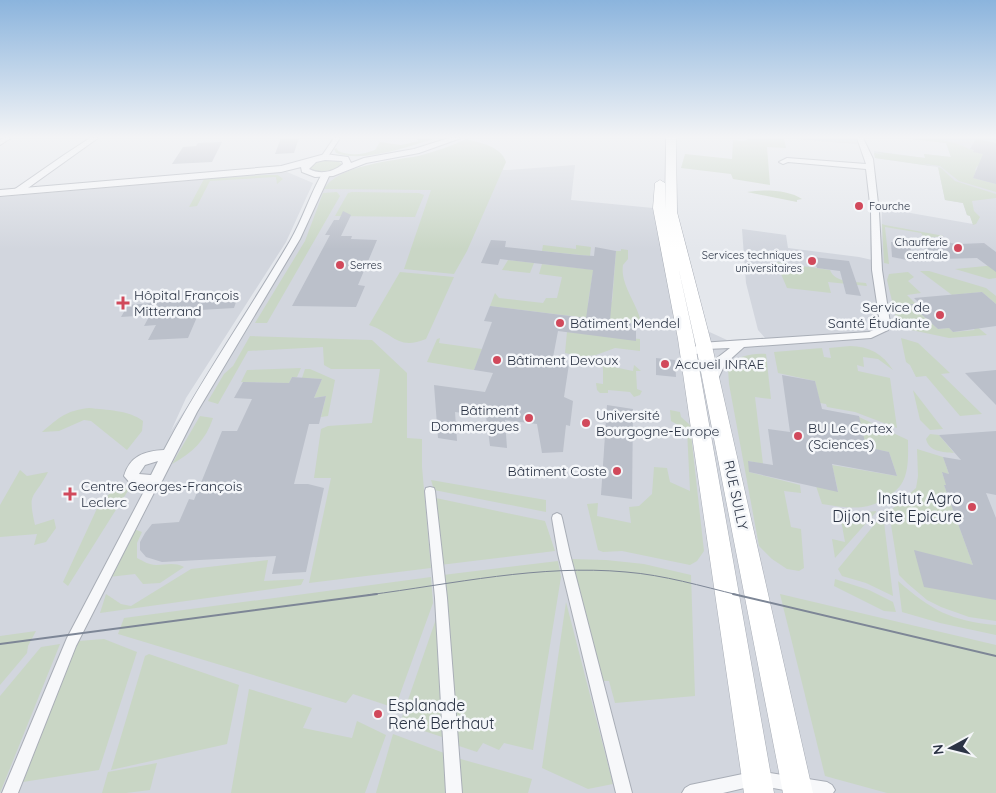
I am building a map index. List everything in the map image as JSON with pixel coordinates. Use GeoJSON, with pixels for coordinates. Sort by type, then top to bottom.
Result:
{"type":"FeatureCollection","features":[{"type":"Feature","properties":{"kind":"main road","name":"RUE SULLY"},"geometry":{"type":"LineString","coordinates":[[661,175],[659,208],[698,343],[712,380],[797,788]]}},
{"type":"Feature","properties":{"kind":"main road","name":"RUE SULLY"},"geometry":{"type":"LineString","coordinates":[[671,175],[671,212],[698,343],[758,785]]}},
{"type":"Feature","properties":{"kind":"street"},"geometry":{"type":"LineString","coordinates":[[18,191],[40,175]]}},
{"type":"Feature","properties":{"kind":"street"},"geometry":{"type":"LineString","coordinates":[[0,193],[209,175]]}},
{"type":"Feature","properties":{"kind":"street"},"geometry":{"type":"LineString","coordinates":[[10,793],[71,642],[92,600],[191,411],[296,239],[325,175]]}},
{"type":"Feature","properties":{"kind":"street"},"geometry":{"type":"LineString","coordinates":[[698,343],[737,344],[871,335],[883,330],[885,323],[877,270],[871,175]]}},
{"type":"Feature","properties":{"kind":"street"},"geometry":{"type":"LineString","coordinates":[[698,343],[715,340],[737,344]]}},
{"type":"Feature","properties":{"kind":"street"},"geometry":{"type":"LineString","coordinates":[[712,380],[718,364],[730,353],[738,349],[737,344]]}},
{"type":"Feature","properties":{"kind":"street"},"geometry":{"type":"LineString","coordinates":[[155,481],[136,480],[131,476],[133,468],[149,456],[169,455]]}},
{"type":"Feature","properties":{"kind":"street"},"geometry":{"type":"LineString","coordinates":[[430,492],[441,608],[454,793]]}},
{"type":"Feature","properties":{"kind":"street"},"geometry":{"type":"LineString","coordinates":[[557,518],[564,554],[624,793]]}},
{"type":"Feature","properties":{"kind":"street"},"geometry":{"type":"LineString","coordinates":[[690,793],[758,785],[827,790]]}},
{"type":"Feature","properties":{"kind":"shaded area","name":"Université Bourgogne-Europe"},"geometry":{"type":"Polygon","coordinates":[[[252,175],[294,175],[313,183],[286,242],[186,398],[171,431],[229,343],[327,178],[337,175],[574,175],[571,200],[653,208],[677,328],[703,329],[727,340],[765,338],[758,330],[746,283],[742,229],[786,235],[788,248],[859,257],[881,262],[882,208],[973,224],[970,216],[967,215],[963,203],[945,200],[940,175],[996,175],[996,793],[0,793],[0,197],[252,175]]]}},
{"type":"Feature","properties":{"kind":"green space"},"geometry":{"type":"Polygon","coordinates":[[[278,175],[283,179],[277,184],[276,177],[210,181],[197,206],[189,207],[204,179],[278,175]]]}},
{"type":"Feature","properties":{"kind":"green space"},"geometry":{"type":"Polygon","coordinates":[[[340,175],[500,175],[467,251],[454,274],[404,269],[431,190],[324,189],[340,175]]]}},
{"type":"Feature","properties":{"kind":"green space"},"geometry":{"type":"Polygon","coordinates":[[[731,175],[769,175],[770,185],[733,179],[731,175]]]}},
{"type":"Feature","properties":{"kind":"green space"},"geometry":{"type":"Polygon","coordinates":[[[940,175],[949,175],[955,181],[996,194],[996,198],[972,201],[974,211],[980,217],[976,224],[973,225],[963,203],[945,200],[940,175]]]}},
{"type":"Feature","properties":{"kind":"green space"},"geometry":{"type":"Polygon","coordinates":[[[951,175],[974,175],[973,178],[996,184],[996,192],[959,181],[951,175]]]}},
{"type":"Feature","properties":{"kind":"green space"},"geometry":{"type":"Polygon","coordinates":[[[776,191],[802,199],[797,200],[797,202],[747,192],[776,191]]]}},
{"type":"Feature","properties":{"kind":"green space"},"geometry":{"type":"Polygon","coordinates":[[[337,192],[340,196],[267,323],[255,323],[305,241],[323,193],[337,192]]]}},
{"type":"Feature","properties":{"kind":"green space"},"geometry":{"type":"Polygon","coordinates":[[[348,193],[419,193],[424,195],[415,217],[335,216],[348,193]]]}},
{"type":"Feature","properties":{"kind":"green space"},"geometry":{"type":"Polygon","coordinates":[[[882,224],[944,236],[925,238],[921,233],[885,227],[889,264],[884,263],[882,224]]]}},
{"type":"Feature","properties":{"kind":"green space"},"geometry":{"type":"Polygon","coordinates":[[[543,245],[576,249],[576,245],[591,247],[590,256],[542,251],[543,245]]]}},
{"type":"Feature","properties":{"kind":"green space"},"geometry":{"type":"Polygon","coordinates":[[[621,249],[628,250],[628,259],[623,265],[624,280],[641,322],[636,324],[490,306],[495,293],[499,298],[543,303],[546,298],[557,298],[562,277],[539,274],[542,264],[595,270],[593,272],[588,303],[602,305],[612,302],[616,251],[621,251],[621,249]]]}},
{"type":"Feature","properties":{"kind":"green space"},"geometry":{"type":"Polygon","coordinates":[[[508,260],[534,263],[530,273],[502,270],[508,260]]]}},
{"type":"Feature","properties":{"kind":"green space"},"geometry":{"type":"Polygon","coordinates":[[[775,262],[830,270],[832,274],[840,279],[866,283],[867,286],[828,282],[831,293],[787,288],[775,262]]]}},
{"type":"Feature","properties":{"kind":"green space"},"geometry":{"type":"Polygon","coordinates":[[[996,265],[996,278],[989,279],[955,269],[996,265]]]}},
{"type":"Feature","properties":{"kind":"green space"},"geometry":{"type":"Polygon","coordinates":[[[920,271],[929,271],[986,288],[996,296],[996,304],[982,292],[952,295],[920,271]]]}},
{"type":"Feature","properties":{"kind":"green space"},"geometry":{"type":"Polygon","coordinates":[[[400,272],[454,277],[426,339],[408,343],[402,342],[369,325],[400,272]]]}},
{"type":"Feature","properties":{"kind":"green space"},"geometry":{"type":"Polygon","coordinates":[[[908,272],[914,277],[908,281],[921,293],[907,295],[916,304],[911,305],[938,329],[949,328],[953,332],[975,330],[962,318],[969,320],[987,335],[949,338],[902,328],[897,322],[887,280],[889,274],[908,272]]]}},
{"type":"Feature","properties":{"kind":"green space"},"geometry":{"type":"Polygon","coordinates":[[[567,332],[640,339],[640,351],[615,348],[596,355],[581,357],[565,353],[567,332]]]}},
{"type":"Feature","properties":{"kind":"green space"},"geometry":{"type":"Polygon","coordinates":[[[250,336],[372,340],[407,373],[407,438],[422,439],[422,467],[431,568],[309,583],[331,478],[314,478],[321,429],[328,426],[372,423],[380,369],[331,369],[324,365],[323,347],[248,351],[218,404],[208,401],[224,374],[233,366],[250,336]]]}},
{"type":"Feature","properties":{"kind":"green space"},"geometry":{"type":"Polygon","coordinates":[[[440,338],[439,343],[482,349],[474,370],[427,362],[437,339],[440,338]]]}},
{"type":"Feature","properties":{"kind":"green space"},"geometry":{"type":"Polygon","coordinates":[[[901,338],[918,343],[950,373],[941,374],[982,414],[960,416],[926,376],[916,377],[910,365],[906,362],[901,338]]]}},
{"type":"Feature","properties":{"kind":"green space"},"geometry":{"type":"Polygon","coordinates":[[[857,346],[875,352],[893,370],[878,359],[863,357],[864,367],[857,365],[858,371],[890,378],[897,428],[855,412],[827,407],[826,404],[820,403],[815,381],[778,373],[774,352],[822,348],[824,357],[831,358],[829,348],[857,346]]]}},
{"type":"Feature","properties":{"kind":"green space"},"geometry":{"type":"Polygon","coordinates":[[[766,354],[771,399],[755,397],[763,464],[749,461],[749,472],[800,485],[801,493],[784,491],[791,527],[801,529],[804,568],[799,571],[787,569],[772,559],[759,546],[729,384],[728,368],[731,364],[740,358],[750,355],[766,354]]]}},
{"type":"Feature","properties":{"kind":"green space"},"geometry":{"type":"Polygon","coordinates":[[[602,360],[604,365],[633,371],[634,365],[641,371],[636,371],[637,389],[642,391],[640,395],[634,397],[630,392],[608,390],[608,393],[600,393],[597,390],[596,383],[603,384],[603,367],[596,364],[602,360]]]}},
{"type":"Feature","properties":{"kind":"green space"},"geometry":{"type":"Polygon","coordinates":[[[301,368],[297,377],[292,377],[289,383],[241,382],[247,370],[301,368]]]}},
{"type":"Feature","properties":{"kind":"green space"},"geometry":{"type":"Polygon","coordinates":[[[305,369],[310,369],[335,380],[328,416],[321,417],[326,396],[314,398],[322,379],[302,378],[305,369]]]}},
{"type":"Feature","properties":{"kind":"green space"},"geometry":{"type":"Polygon","coordinates":[[[913,390],[943,429],[930,430],[920,420],[913,390]]]}},
{"type":"Feature","properties":{"kind":"green space"},"geometry":{"type":"Polygon","coordinates":[[[89,408],[117,411],[137,417],[143,421],[142,431],[127,450],[91,421],[84,420],[59,431],[42,432],[63,416],[74,411],[89,408]]]}},
{"type":"Feature","properties":{"kind":"green space"},"geometry":{"type":"Polygon","coordinates":[[[670,410],[680,412],[681,417],[690,425],[704,551],[697,561],[690,565],[622,551],[603,552],[598,550],[587,504],[598,503],[597,516],[631,523],[629,507],[639,506],[652,494],[654,467],[667,468],[670,482],[690,491],[687,430],[671,421],[670,410]]]}},
{"type":"Feature","properties":{"kind":"green space"},"geometry":{"type":"Polygon","coordinates":[[[200,416],[213,418],[206,433],[192,450],[172,464],[200,416]]]}},
{"type":"Feature","properties":{"kind":"green space"},"geometry":{"type":"Polygon","coordinates":[[[859,417],[908,440],[907,465],[904,479],[894,492],[873,505],[857,508],[822,504],[816,486],[838,491],[832,465],[897,476],[889,452],[828,440],[859,417]]]}},
{"type":"Feature","properties":{"kind":"green space"},"geometry":{"type":"Polygon","coordinates":[[[930,434],[939,435],[954,453],[937,451],[930,447],[926,439],[930,434]]]}},
{"type":"Feature","properties":{"kind":"green space"},"geometry":{"type":"Polygon","coordinates":[[[917,449],[943,457],[949,474],[942,473],[944,478],[951,480],[954,487],[944,485],[973,565],[915,551],[984,597],[996,600],[996,621],[969,617],[941,607],[927,600],[899,575],[889,512],[916,488],[918,476],[917,449]]]}},
{"type":"Feature","properties":{"kind":"green space"},"geometry":{"type":"Polygon","coordinates":[[[20,470],[27,476],[48,472],[32,500],[35,525],[54,519],[56,528],[46,542],[34,545],[37,534],[0,537],[0,505],[20,470]]]}},
{"type":"Feature","properties":{"kind":"green space"},"geometry":{"type":"Polygon","coordinates":[[[431,480],[546,500],[546,512],[434,490],[431,480]]]}},
{"type":"Feature","properties":{"kind":"green space"},"geometry":{"type":"Polygon","coordinates":[[[119,486],[129,489],[68,586],[63,582],[100,502],[119,486]]]}},
{"type":"Feature","properties":{"kind":"green space"},"geometry":{"type":"Polygon","coordinates":[[[431,497],[545,521],[555,551],[440,565],[431,497]]]}},
{"type":"Feature","properties":{"kind":"green space"},"geometry":{"type":"Polygon","coordinates":[[[876,511],[835,558],[832,539],[845,542],[840,515],[876,511]]]}},
{"type":"Feature","properties":{"kind":"green space"},"geometry":{"type":"Polygon","coordinates":[[[883,514],[893,596],[866,583],[842,576],[838,569],[883,514]]]}},
{"type":"Feature","properties":{"kind":"green space"},"geometry":{"type":"Polygon","coordinates":[[[134,529],[142,532],[137,543],[137,558],[153,565],[174,564],[184,567],[160,583],[143,584],[135,574],[109,577],[134,529]]]}},
{"type":"Feature","properties":{"kind":"green space"},"geometry":{"type":"Polygon","coordinates":[[[570,559],[644,564],[691,575],[695,696],[615,703],[609,681],[602,681],[570,559]]]}},
{"type":"Feature","properties":{"kind":"green space"},"geometry":{"type":"Polygon","coordinates":[[[268,560],[264,581],[304,579],[301,585],[100,613],[106,594],[121,604],[131,606],[191,569],[268,560]]]}},
{"type":"Feature","properties":{"kind":"green space"},"geometry":{"type":"Polygon","coordinates":[[[558,561],[561,577],[533,750],[504,743],[499,750],[483,743],[477,752],[456,745],[443,575],[558,561]]]}},
{"type":"Feature","properties":{"kind":"green space"},"geometry":{"type":"Polygon","coordinates":[[[431,577],[433,603],[395,708],[353,694],[346,703],[118,634],[124,618],[431,577]]]}},
{"type":"Feature","properties":{"kind":"green space"},"geometry":{"type":"Polygon","coordinates":[[[835,579],[869,590],[893,602],[896,612],[884,611],[834,586],[835,579]]]}},
{"type":"Feature","properties":{"kind":"green space"},"geometry":{"type":"Polygon","coordinates":[[[898,581],[921,600],[942,612],[966,621],[996,625],[996,635],[940,623],[902,612],[898,581]]]}},
{"type":"Feature","properties":{"kind":"green space"},"geometry":{"type":"Polygon","coordinates":[[[780,594],[996,645],[996,793],[887,793],[825,776],[780,594]]]}},
{"type":"Feature","properties":{"kind":"green space"},"geometry":{"type":"Polygon","coordinates":[[[566,602],[613,784],[588,789],[542,768],[566,602]]]}},
{"type":"Feature","properties":{"kind":"green space"},"geometry":{"type":"Polygon","coordinates":[[[436,619],[442,737],[400,723],[436,619]]]}},
{"type":"Feature","properties":{"kind":"green space"},"geometry":{"type":"Polygon","coordinates":[[[36,631],[28,646],[27,653],[0,685],[0,636],[36,631]]]}},
{"type":"Feature","properties":{"kind":"green space"},"geometry":{"type":"Polygon","coordinates":[[[104,639],[137,652],[99,770],[23,782],[78,641],[104,639]]]}},
{"type":"Feature","properties":{"kind":"green space"},"geometry":{"type":"Polygon","coordinates":[[[60,644],[0,793],[0,696],[41,647],[60,644]]]}},
{"type":"Feature","properties":{"kind":"green space"},"geometry":{"type":"Polygon","coordinates":[[[149,654],[239,685],[227,744],[111,770],[145,656],[149,654]]]}},
{"type":"Feature","properties":{"kind":"green space"},"geometry":{"type":"Polygon","coordinates":[[[249,689],[312,708],[303,728],[352,738],[357,721],[386,735],[365,793],[231,793],[249,689]]]}},
{"type":"Feature","properties":{"kind":"green space"},"geometry":{"type":"Polygon","coordinates":[[[393,734],[444,753],[447,793],[376,793],[393,734]]]}},
{"type":"Feature","properties":{"kind":"green space"},"geometry":{"type":"Polygon","coordinates":[[[457,758],[532,779],[528,793],[460,793],[457,758]]]}},
{"type":"Feature","properties":{"kind":"green space"},"geometry":{"type":"Polygon","coordinates":[[[157,763],[150,790],[102,793],[108,772],[157,763]]]}},
{"type":"Feature","properties":{"kind":"building"},"geometry":{"type":"Polygon","coordinates":[[[974,175],[996,175],[996,184],[973,178],[974,175]]]}},
{"type":"Feature","properties":{"kind":"building","name":"Serres"},"geometry":{"type":"Polygon","coordinates":[[[343,211],[351,215],[341,236],[352,236],[351,239],[377,240],[358,285],[365,286],[356,307],[292,306],[330,235],[325,235],[334,220],[339,220],[343,211]]]}},
{"type":"Feature","properties":{"kind":"building"},"geometry":{"type":"Polygon","coordinates":[[[491,240],[506,241],[505,247],[579,255],[594,256],[595,247],[616,251],[610,321],[636,324],[636,341],[558,331],[551,368],[569,364],[564,397],[573,401],[570,426],[566,425],[563,452],[542,453],[537,424],[505,420],[507,448],[490,446],[486,416],[455,412],[457,441],[438,438],[434,385],[485,392],[493,373],[474,370],[492,322],[484,321],[490,306],[586,318],[593,270],[500,259],[498,265],[481,263],[491,240]]]}},
{"type":"Feature","properties":{"kind":"building","name":"Chaufferie centrale"},"geometry":{"type":"Polygon","coordinates":[[[946,240],[959,244],[984,243],[996,252],[996,272],[977,258],[940,259],[915,241],[946,240]]]}},
{"type":"Feature","properties":{"kind":"building"},"geometry":{"type":"Polygon","coordinates":[[[891,242],[910,242],[912,261],[892,257],[891,242]]]}},
{"type":"Feature","properties":{"kind":"building"},"geometry":{"type":"Polygon","coordinates":[[[813,257],[849,261],[861,296],[846,294],[840,271],[817,268],[813,257]]]}},
{"type":"Feature","properties":{"kind":"building"},"geometry":{"type":"Polygon","coordinates":[[[982,292],[996,304],[996,326],[953,332],[949,328],[938,329],[910,304],[920,304],[914,298],[982,292]]]}},
{"type":"Feature","properties":{"kind":"building"},"geometry":{"type":"Polygon","coordinates":[[[238,296],[234,308],[200,310],[188,338],[148,340],[156,325],[144,326],[150,315],[121,317],[128,305],[238,296]]]}},
{"type":"Feature","properties":{"kind":"building","name":"Accueil INRAE"},"geometry":{"type":"Polygon","coordinates":[[[656,358],[675,360],[676,377],[656,375],[656,358]]]}},
{"type":"Feature","properties":{"kind":"building"},"geometry":{"type":"Polygon","coordinates":[[[996,370],[996,405],[965,373],[996,370]]]}},
{"type":"Feature","properties":{"kind":"building","name":"BU Le Cortex (Sciences)"},"geometry":{"type":"Polygon","coordinates":[[[782,375],[815,381],[822,409],[859,416],[866,447],[889,452],[897,476],[832,464],[838,492],[749,472],[748,461],[773,465],[768,429],[790,432],[782,375]]]}},
{"type":"Feature","properties":{"kind":"building"},"geometry":{"type":"Polygon","coordinates":[[[292,377],[322,379],[314,398],[326,396],[319,424],[309,424],[294,484],[308,484],[324,488],[306,572],[272,574],[276,556],[162,562],[146,557],[140,550],[140,542],[145,533],[152,524],[179,522],[189,499],[194,500],[222,431],[237,431],[252,399],[234,398],[243,382],[289,383],[292,377]]]}},
{"type":"Feature","properties":{"kind":"building","name":"Bâtiment Coste"},"geometry":{"type":"Polygon","coordinates":[[[607,405],[633,409],[632,499],[601,495],[607,405]]]}},
{"type":"Feature","properties":{"kind":"building","name":"Insitut Agro Dijon, site Epicure"},"geometry":{"type":"Polygon","coordinates":[[[996,431],[996,495],[986,493],[996,518],[996,600],[924,587],[914,550],[973,565],[944,485],[946,485],[942,472],[949,474],[943,457],[961,460],[939,435],[996,431]]]}},
{"type":"Feature","properties":{"kind":"tram line"},"geometry":{"type":"LineString","coordinates":[[368,595],[497,576],[594,570],[654,576],[738,595]]}},
{"type":"Feature","properties":{"kind":"tram line"},"geometry":{"type":"LineString","coordinates":[[0,644],[377,594]]}},
{"type":"Feature","properties":{"kind":"tram line"},"geometry":{"type":"LineString","coordinates":[[733,594],[996,656]]}},
{"type":"Feature","properties":{"kind":"place","name":"Fourche"},"geometry":{"type":"Point","coordinates":[859,206]}},
{"type":"Feature","properties":{"kind":"place","name":"Chaufferie centrale"},"geometry":{"type":"Point","coordinates":[958,248]}},
{"type":"Feature","properties":{"kind":"place","name":"Services techniques universitaires"},"geometry":{"type":"Point","coordinates":[812,261]}},
{"type":"Feature","properties":{"kind":"place","name":"Serres"},"geometry":{"type":"Point","coordinates":[340,265]}},
{"type":"Feature","properties":{"kind":"place","name":"Hôpital François Mitterrand"},"geometry":{"type":"Point","coordinates":[123,303]}},
{"type":"Feature","properties":{"kind":"place","name":"Service de Santé Étudiante"},"geometry":{"type":"Point","coordinates":[940,315]}},
{"type":"Feature","properties":{"kind":"place","name":"Bâtiment Mendel"},"geometry":{"type":"Point","coordinates":[560,323]}},
{"type":"Feature","properties":{"kind":"place","name":"Bâtiment Devoux"},"geometry":{"type":"Point","coordinates":[497,360]}},
{"type":"Feature","properties":{"kind":"place","name":"Accueil INRAE"},"geometry":{"type":"Point","coordinates":[665,364]}},
{"type":"Feature","properties":{"kind":"place","name":"Bâtiment Dommergues"},"geometry":{"type":"Point","coordinates":[529,418]}},
{"type":"Feature","properties":{"kind":"place","name":"Université Bourgogne-Europe"},"geometry":{"type":"Point","coordinates":[586,423]}},
{"type":"Feature","properties":{"kind":"place","name":"BU Le Cortex (Sciences)"},"geometry":{"type":"Point","coordinates":[798,436]}},
{"type":"Feature","properties":{"kind":"place","name":"Bâtiment Coste"},"geometry":{"type":"Point","coordinates":[617,471]}},
{"type":"Feature","properties":{"kind":"place","name":"Centre Georges-François Leclerc"},"geometry":{"type":"Point","coordinates":[70,494]}},
{"type":"Feature","properties":{"kind":"place","name":"Insitut Agro Dijon, site Epicure"},"geometry":{"type":"Point","coordinates":[972,507]}},
{"type":"Feature","properties":{"kind":"place","name":"Esplanade René Berthaut"},"geometry":{"type":"Point","coordinates":[378,714]}}]}
